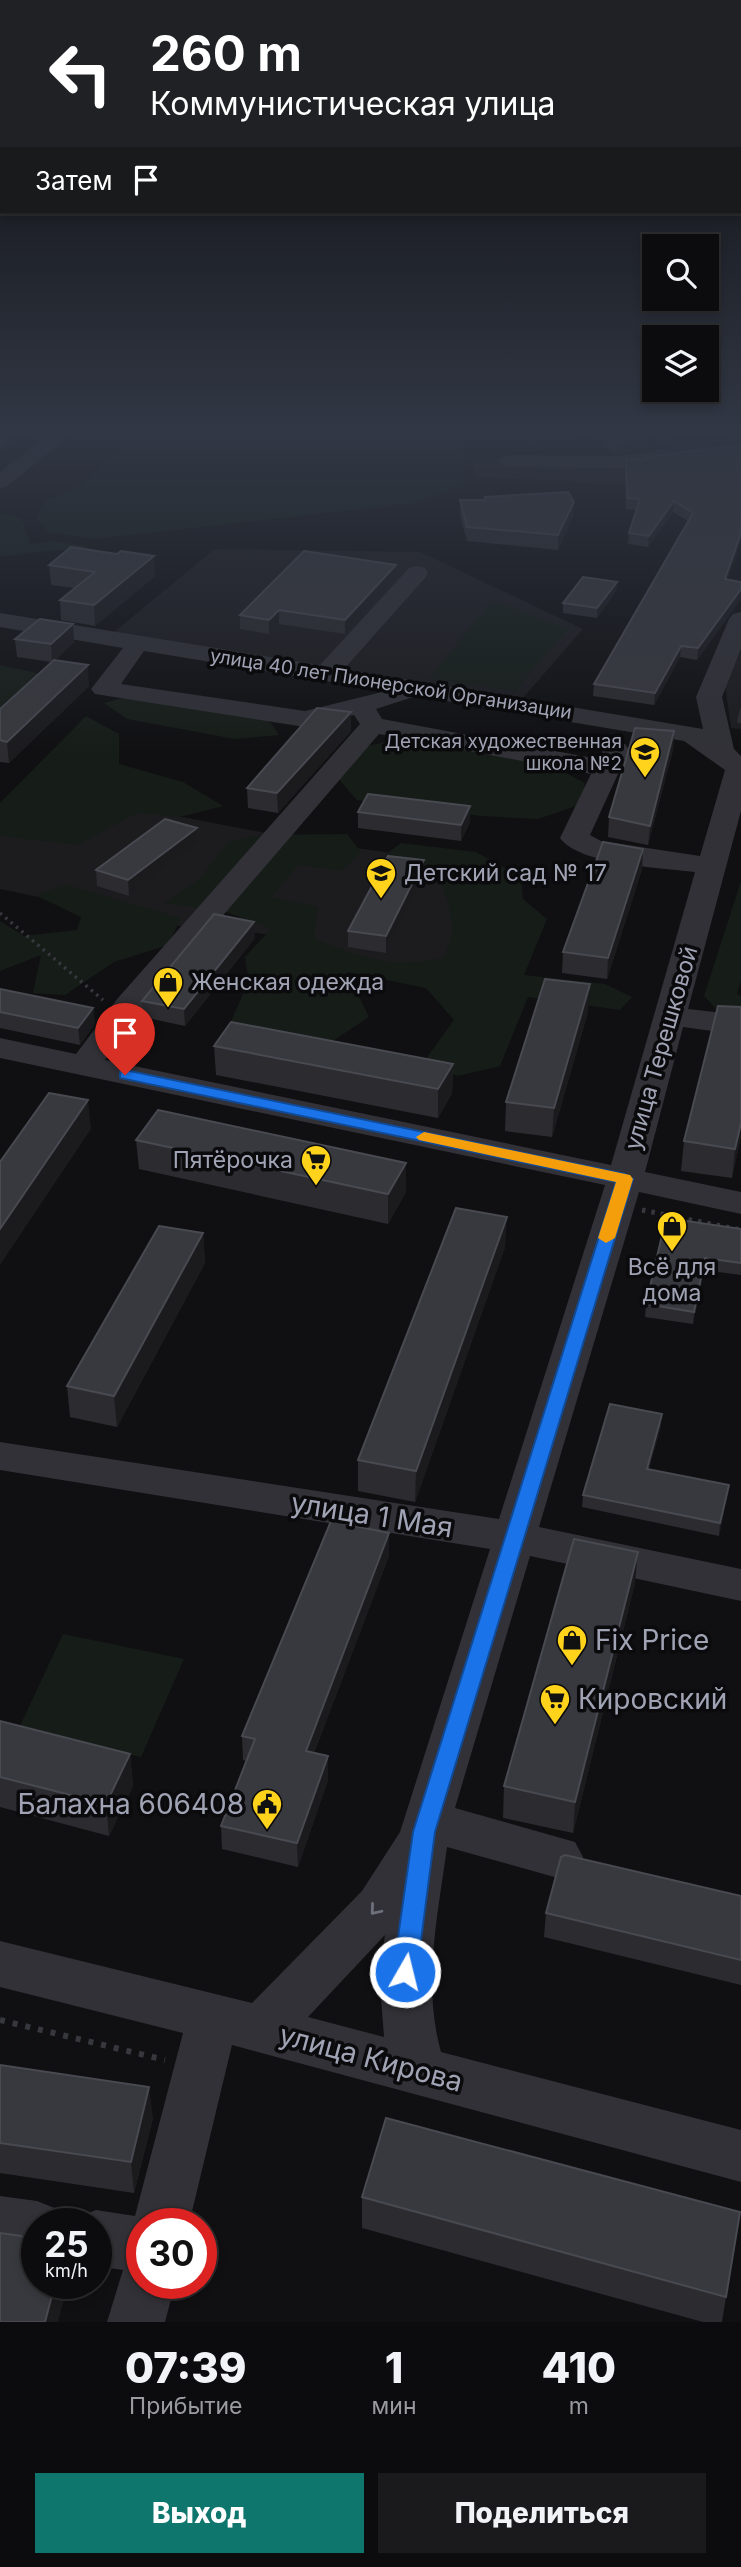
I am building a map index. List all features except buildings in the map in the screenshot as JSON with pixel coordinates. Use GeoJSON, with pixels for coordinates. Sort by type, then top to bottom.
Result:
{"type":"FeatureCollection","features":[{"type":"Feature","properties":{"kind":"street"},"geometry":{"type":"LineString","coordinates":[[367,715],[335,675],[418,573]]}},
{"type":"Feature","properties":{"kind":"street"},"geometry":{"type":"LineString","coordinates":[[735,759],[709,697],[741,619]]}},
{"type":"Feature","properties":{"kind":"street","name":"улица 40 лет Пионерской Организации"},"geometry":{"type":"LineString","coordinates":[[0,620],[692,734],[735,759]]}},
{"type":"Feature","properties":{"kind":"street"},"geometry":{"type":"LineString","coordinates":[[132,652],[104,690],[305,719],[367,715],[607,769]]}},
{"type":"Feature","properties":{"kind":"street"},"geometry":{"type":"LineString","coordinates":[[84,1066],[129,1005],[367,715],[419,689]]}},
{"type":"Feature","properties":{"kind":"street"},"geometry":{"type":"LineString","coordinates":[[629,723],[574,838],[594,849],[723,855]]}},
{"type":"Feature","properties":{"kind":"street","name":"улица Терешковой"},"geometry":{"type":"LineString","coordinates":[[420,2071],[407,2024],[405,1972],[426,1826],[621,1192],[670,1016],[723,855],[735,759]]}},
{"type":"Feature","properties":{"kind":"street"},"geometry":{"type":"LineString","coordinates":[[670,1016],[741,1025]]}},
{"type":"Feature","properties":{"kind":"street"},"geometry":{"type":"LineString","coordinates":[[0,1048],[621,1192],[741,1203]]}},
{"type":"Feature","properties":{"kind":"street","name":"улица 1 Мая"},"geometry":{"type":"LineString","coordinates":[[0,1456],[514,1537],[741,1585]]}},
{"type":"Feature","properties":{"kind":"street"},"geometry":{"type":"LineString","coordinates":[[426,1826],[558,1857]]}},
{"type":"Feature","properties":{"kind":"street","name":"улица Терешковой"},"geometry":{"type":"LineString","coordinates":[[237,2023],[380,1906],[426,1826]]}},
{"type":"Feature","properties":{"kind":"street","name":"улица Кирова"},"geometry":{"type":"LineString","coordinates":[[0,1964],[237,2023],[741,2156]]}},
{"type":"Feature","properties":{"kind":"street"},"geometry":{"type":"LineString","coordinates":[[165,2208],[200,2068],[237,2023]]}},
{"type":"Feature","properties":{"kind":"street"},"geometry":{"type":"LineString","coordinates":[[0,2224],[21,2227]]}},
{"type":"Feature","properties":{"kind":"street"},"geometry":{"type":"LineString","coordinates":[[136,2322],[142,2299]]}},
{"type":"Feature","properties":{"kind":"path"},"geometry":{"type":"LineString","coordinates":[[0,913],[112,1007],[115,1027]]}},
{"type":"Feature","properties":{"kind":"path"},"geometry":{"type":"LineString","coordinates":[[621,1192],[741,1230]]}},
{"type":"Feature","properties":{"kind":"path"},"geometry":{"type":"LineString","coordinates":[[0,2020],[200,2068]]}},
{"type":"Feature","properties":{"kind":"shaded area"},"geometry":{"type":"Polygon","coordinates":[[[0,538],[28,538],[30,544],[54,541],[88,546],[82,552],[57,550],[0,557],[0,538]]]}},
{"type":"Feature","properties":{"kind":"shaded area"},"geometry":{"type":"Polygon","coordinates":[[[215,549],[420,552],[583,629],[523,698],[114,632],[215,549]]]}},
{"type":"Feature","properties":{"kind":"shaded area"},"geometry":{"type":"Polygon","coordinates":[[[493,600],[568,629],[515,691],[429,678],[493,600]]]}},
{"type":"Feature","properties":{"kind":"shaded area"},"geometry":{"type":"Polygon","coordinates":[[[741,651],[741,729],[731,728],[725,685],[741,651]]]}},
{"type":"Feature","properties":{"kind":"shaded area"},"geometry":{"type":"Polygon","coordinates":[[[0,665],[46,675],[0,717],[0,665]]]}},
{"type":"Feature","properties":{"kind":"shaded area"},"geometry":{"type":"Polygon","coordinates":[[[132,695],[266,716],[279,735],[235,739],[127,719],[104,703],[132,695]]]}},
{"type":"Feature","properties":{"kind":"shaded area"},"geometry":{"type":"Polygon","coordinates":[[[86,716],[119,734],[119,764],[183,782],[223,806],[179,817],[137,813],[78,845],[0,836],[0,803],[86,716]]]}},
{"type":"Feature","properties":{"kind":"shaded area"},"geometry":{"type":"Polygon","coordinates":[[[405,738],[552,766],[585,783],[582,804],[538,819],[481,816],[357,800],[335,775],[362,747],[405,738]]]}},
{"type":"Feature","properties":{"kind":"shaded area"},"geometry":{"type":"Polygon","coordinates":[[[48,791],[281,836],[195,929],[0,889],[0,832],[48,791]]]}},
{"type":"Feature","properties":{"kind":"shaded area"},"geometry":{"type":"Polygon","coordinates":[[[347,834],[361,852],[341,871],[298,865],[272,897],[318,907],[314,938],[378,960],[408,962],[444,958],[453,932],[448,902],[440,882],[416,859],[385,855],[401,843],[476,852],[521,877],[523,899],[547,919],[524,975],[605,984],[632,997],[620,1010],[528,997],[500,1066],[458,1076],[423,1063],[454,1020],[426,988],[347,972],[369,1017],[322,1048],[222,1041],[249,981],[245,957],[271,929],[226,912],[164,903],[200,879],[227,842],[260,835],[347,834]]]}},
{"type":"Feature","properties":{"kind":"shaded area","name":"Детский сад № 17"},"geometry":{"type":"Polygon","coordinates":[[[307,841],[518,871],[472,978],[267,945],[271,935],[232,929],[307,841]]]}},
{"type":"Feature","properties":{"kind":"shaded area"},"geometry":{"type":"Polygon","coordinates":[[[741,881],[741,981],[737,994],[741,996],[741,1009],[720,1013],[704,996],[741,881]]]}},
{"type":"Feature","properties":{"kind":"shaded area"},"geometry":{"type":"Polygon","coordinates":[[[64,884],[181,918],[168,945],[114,962],[65,995],[33,993],[41,955],[0,971],[0,921],[24,936],[77,930],[81,917],[37,896],[64,884]]]}},
{"type":"Feature","properties":{"kind":"shaded area"},"geometry":{"type":"Polygon","coordinates":[[[63,1634],[184,1659],[141,1757],[19,1728],[63,1634]]]}},
{"type":"Feature","properties":{"kind":"slow traffic"},"geometry":{"type":"LineString","coordinates":[[424,1137],[625,1179],[606,1238]]}},
{"type":"Feature","properties":{"kind":"place","name":"Детская художественная школа №2"},"geometry":{"type":"Point","coordinates":[645,779]}},
{"type":"Feature","properties":{"kind":"place","name":"Детский сад № 17"},"geometry":{"type":"Point","coordinates":[381,900]}},
{"type":"Feature","properties":{"kind":"place","name":"Женская одежда"},"geometry":{"type":"Point","coordinates":[168,1009]}},
{"type":"Feature","properties":{"kind":"place","name":"Пятёрочка"},"geometry":{"type":"Point","coordinates":[316,1187]}},
{"type":"Feature","properties":{"kind":"place","name":"Всё для дома"},"geometry":{"type":"Point","coordinates":[672,1253]}},
{"type":"Feature","properties":{"kind":"place","name":"Fix Price"},"geometry":{"type":"Point","coordinates":[572,1667]}},
{"type":"Feature","properties":{"kind":"place","name":"Кировский"},"geometry":{"type":"Point","coordinates":[555,1726]}},
{"type":"Feature","properties":{"kind":"place","name":"Балахна 606408"},"geometry":{"type":"Point","coordinates":[267,1831]}},
{"type":"Feature","properties":{"kind":"route"},"geometry":{"type":"LineString","coordinates":[[125,1075],[625,1179],[424,1832],[405,1972]]}}]}
